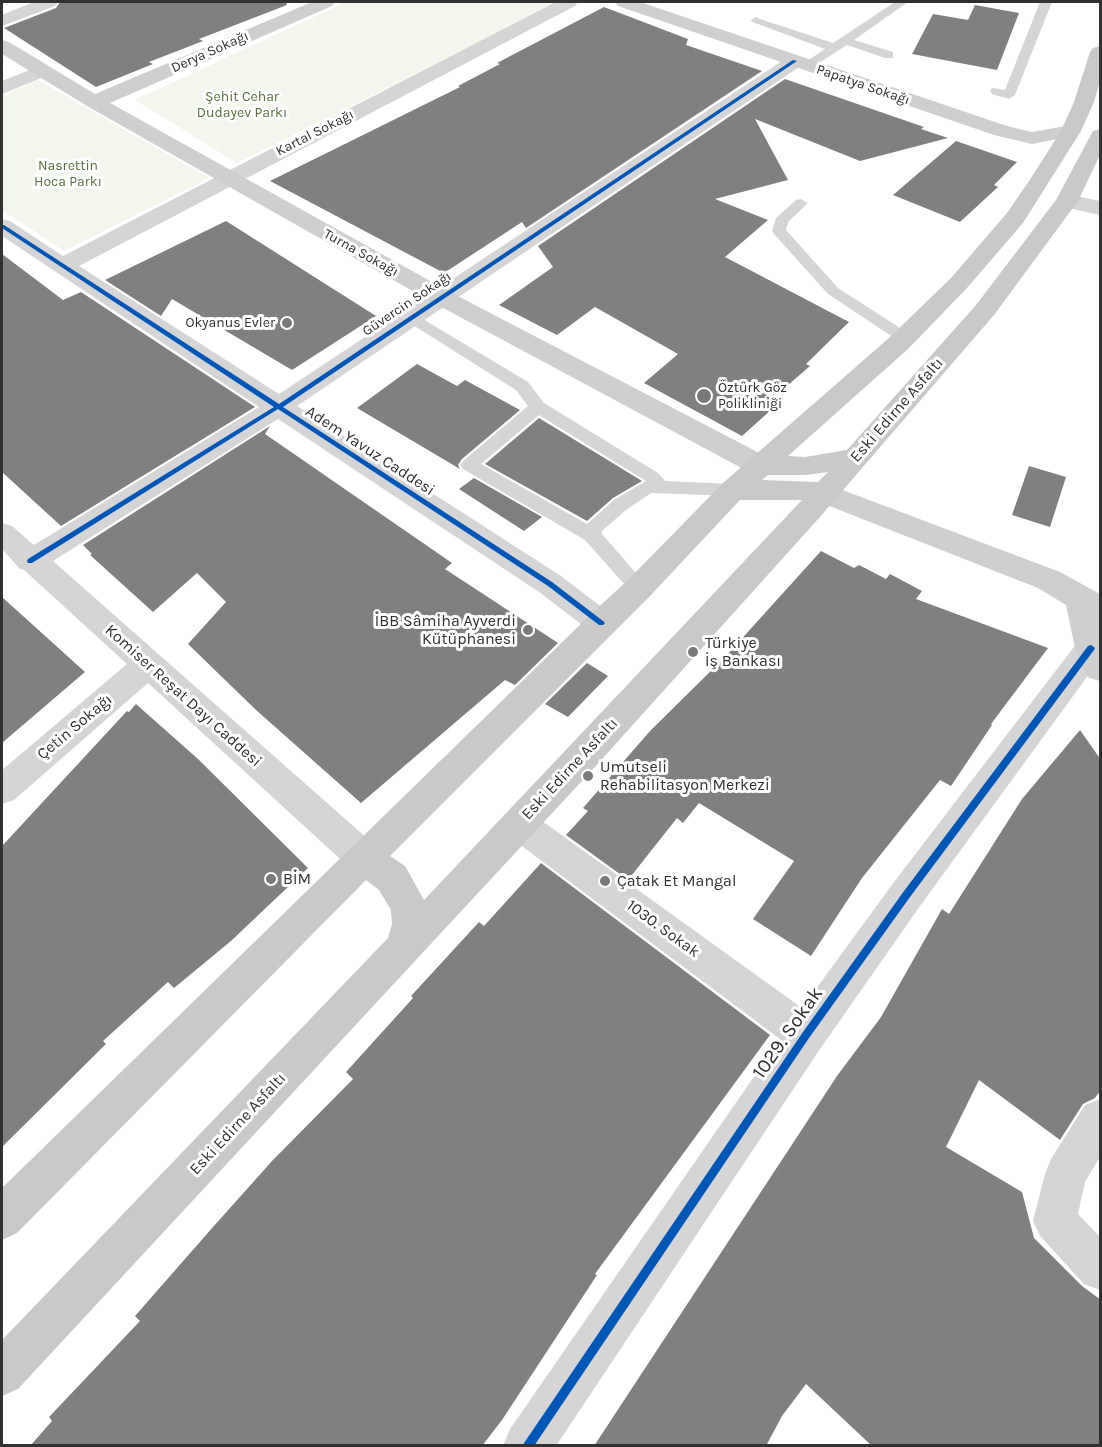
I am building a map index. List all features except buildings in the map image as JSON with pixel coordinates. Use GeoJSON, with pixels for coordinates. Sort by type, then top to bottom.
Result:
{"type":"FeatureCollection","features":[{"type":"Feature","properties":{"kind":"main road","name":"Derya Sokağı"},"geometry":{"type":"LineString","coordinates":[[94,102],[326,2]]}},
{"type":"Feature","properties":{"kind":"main road","name":"Papatya Sokağı"},"geometry":{"type":"LineString","coordinates":[[624,2],[801,64],[1017,135],[1032,138],[1071,131]]}},
{"type":"Feature","properties":{"kind":"main road","name":"Turna Sokağı"},"geometry":{"type":"LineString","coordinates":[[2,46],[94,102],[441,297],[759,465]]}},
{"type":"Feature","properties":{"kind":"main road"},"geometry":{"type":"LineString","coordinates":[[2,1218],[601,623],[639,588],[733,490],[905,338],[959,283],[1015,218],[1071,131],[1084,102],[1101,52]]}},
{"type":"Feature","properties":{"kind":"main road","name":"Eski Edirne Asfaltı"},"geometry":{"type":"LineString","coordinates":[[2,1373],[519,824],[817,502],[985,310],[1067,201],[1101,135]]}},
{"type":"Feature","properties":{"kind":"main road"},"geometry":{"type":"LineString","coordinates":[[759,465],[805,466],[854,458]]}},
{"type":"Feature","properties":{"kind":"main road"},"geometry":{"type":"LineString","coordinates":[[733,490],[801,490],[817,502],[954,566],[1049,597],[1090,602],[1096,658]]}},
{"type":"Feature","properties":{"kind":"main road"},"geometry":{"type":"LineString","coordinates":[[364,858],[392,878],[409,907],[411,924],[404,946]]}},
{"type":"Feature","properties":{"kind":"street"},"geometry":{"type":"LineString","coordinates":[[2,21],[49,2]]}},
{"type":"Feature","properties":{"kind":"street","name":"Kartal Sokağı"},"geometry":{"type":"LineString","coordinates":[[61,266],[569,2]]}},
{"type":"Feature","properties":{"kind":"street","name":"Güvercin Sokağı"},"geometry":{"type":"LineString","coordinates":[[30,561],[278,406],[441,297],[801,64]]}},
{"type":"Feature","properties":{"kind":"street"},"geometry":{"type":"LineString","coordinates":[[2,88],[42,71]]}},
{"type":"Feature","properties":{"kind":"street"},"geometry":{"type":"LineString","coordinates":[[1067,201],[1101,208]]}},
{"type":"Feature","properties":{"kind":"street","name":"Adem Yavuz Caddesi"},"geometry":{"type":"LineString","coordinates":[[2,226],[550,584],[601,623]]}},
{"type":"Feature","properties":{"kind":"street","name":"Komiser Reşat Dayı Caddesi"},"geometry":{"type":"LineString","coordinates":[[2,533],[30,561],[149,664],[364,858]]}},
{"type":"Feature","properties":{"kind":"street","name":"1029. Sokak"},"geometry":{"type":"LineString","coordinates":[[527,1446],[806,1035],[907,894],[1096,658]]}},
{"type":"Feature","properties":{"kind":"street","name":"Çetin Sokağı"},"geometry":{"type":"LineString","coordinates":[[2,790],[149,664]]}},
{"type":"Feature","properties":{"kind":"street","name":"1030. Sokak"},"geometry":{"type":"LineString","coordinates":[[519,824],[806,1035]]}},
{"type":"Feature","properties":{"kind":"street"},"geometry":{"type":"LineString","coordinates":[[1101,1120],[1066,1174],[1055,1221],[1101,1268]]}},
{"type":"Feature","properties":{"kind":"lane"},"geometry":{"type":"LineString","coordinates":[[801,64],[840,44],[902,2]]}},
{"type":"Feature","properties":{"kind":"lane"},"geometry":{"type":"LineString","coordinates":[[996,91],[1009,95],[1046,2]]}},
{"type":"Feature","properties":{"kind":"lane"},"geometry":{"type":"LineString","coordinates":[[756,21],[889,55]]}},
{"type":"Feature","properties":{"kind":"lane"},"geometry":{"type":"LineString","coordinates":[[801,203],[781,221],[779,231],[833,291],[905,338]]}},
{"type":"Feature","properties":{"kind":"lane"},"geometry":{"type":"LineString","coordinates":[[411,317],[522,387],[538,407],[652,477],[661,488]]}},
{"type":"Feature","properties":{"kind":"lane"},"geometry":{"type":"LineString","coordinates":[[538,407],[469,465],[592,535],[639,588]]}},
{"type":"Feature","properties":{"kind":"lane"},"geometry":{"type":"LineString","coordinates":[[592,535],[594,528],[602,520],[636,493],[648,487],[733,490]]}},
{"type":"Feature","properties":{"kind":"green space","name":"Şehit Cehar Dudayev Parkı"},"geometry":{"type":"Polygon","coordinates":[[[346,2],[559,2],[237,163],[135,100],[346,2]]]}},
{"type":"Feature","properties":{"kind":"green space","name":"Nasrettin Hoca Parkı"},"geometry":{"type":"Polygon","coordinates":[[[38,80],[209,178],[64,251],[2,210],[2,96],[38,80]]]}},
{"type":"Feature","properties":{"kind":"cycle path"},"geometry":{"type":"LineString","coordinates":[[30,561],[278,407],[795,61]]}},
{"type":"Feature","properties":{"kind":"cycle path"},"geometry":{"type":"LineString","coordinates":[[2,226],[550,584],[601,623]]}},
{"type":"Feature","properties":{"kind":"cycle path"},"geometry":{"type":"LineString","coordinates":[[527,1446],[806,1035],[907,894],[1091,648]]}},
{"type":"Feature","properties":{"kind":"place","name":"Okyanus Evler"},"geometry":{"type":"Point","coordinates":[287,323]}},
{"type":"Feature","properties":{"kind":"place","name":"Öztürk Göz Polikliniği"},"geometry":{"type":"Point","coordinates":[704,396]}},
{"type":"Feature","properties":{"kind":"place","name":"İBB Sâmiha Ayverdi Kütüphanesi"},"geometry":{"type":"Point","coordinates":[528,630]}},
{"type":"Feature","properties":{"kind":"place","name":"Türkiye İş Bankası"},"geometry":{"type":"Point","coordinates":[693,652]}},
{"type":"Feature","properties":{"kind":"place","name":"Umutseli Rehabilitasyon Merkezi"},"geometry":{"type":"Point","coordinates":[588,776]}},
{"type":"Feature","properties":{"kind":"place","name":"BİM"},"geometry":{"type":"Point","coordinates":[271,879]}},
{"type":"Feature","properties":{"kind":"place","name":"Çatak Et Mangal"},"geometry":{"type":"Point","coordinates":[605,881]}}]}
